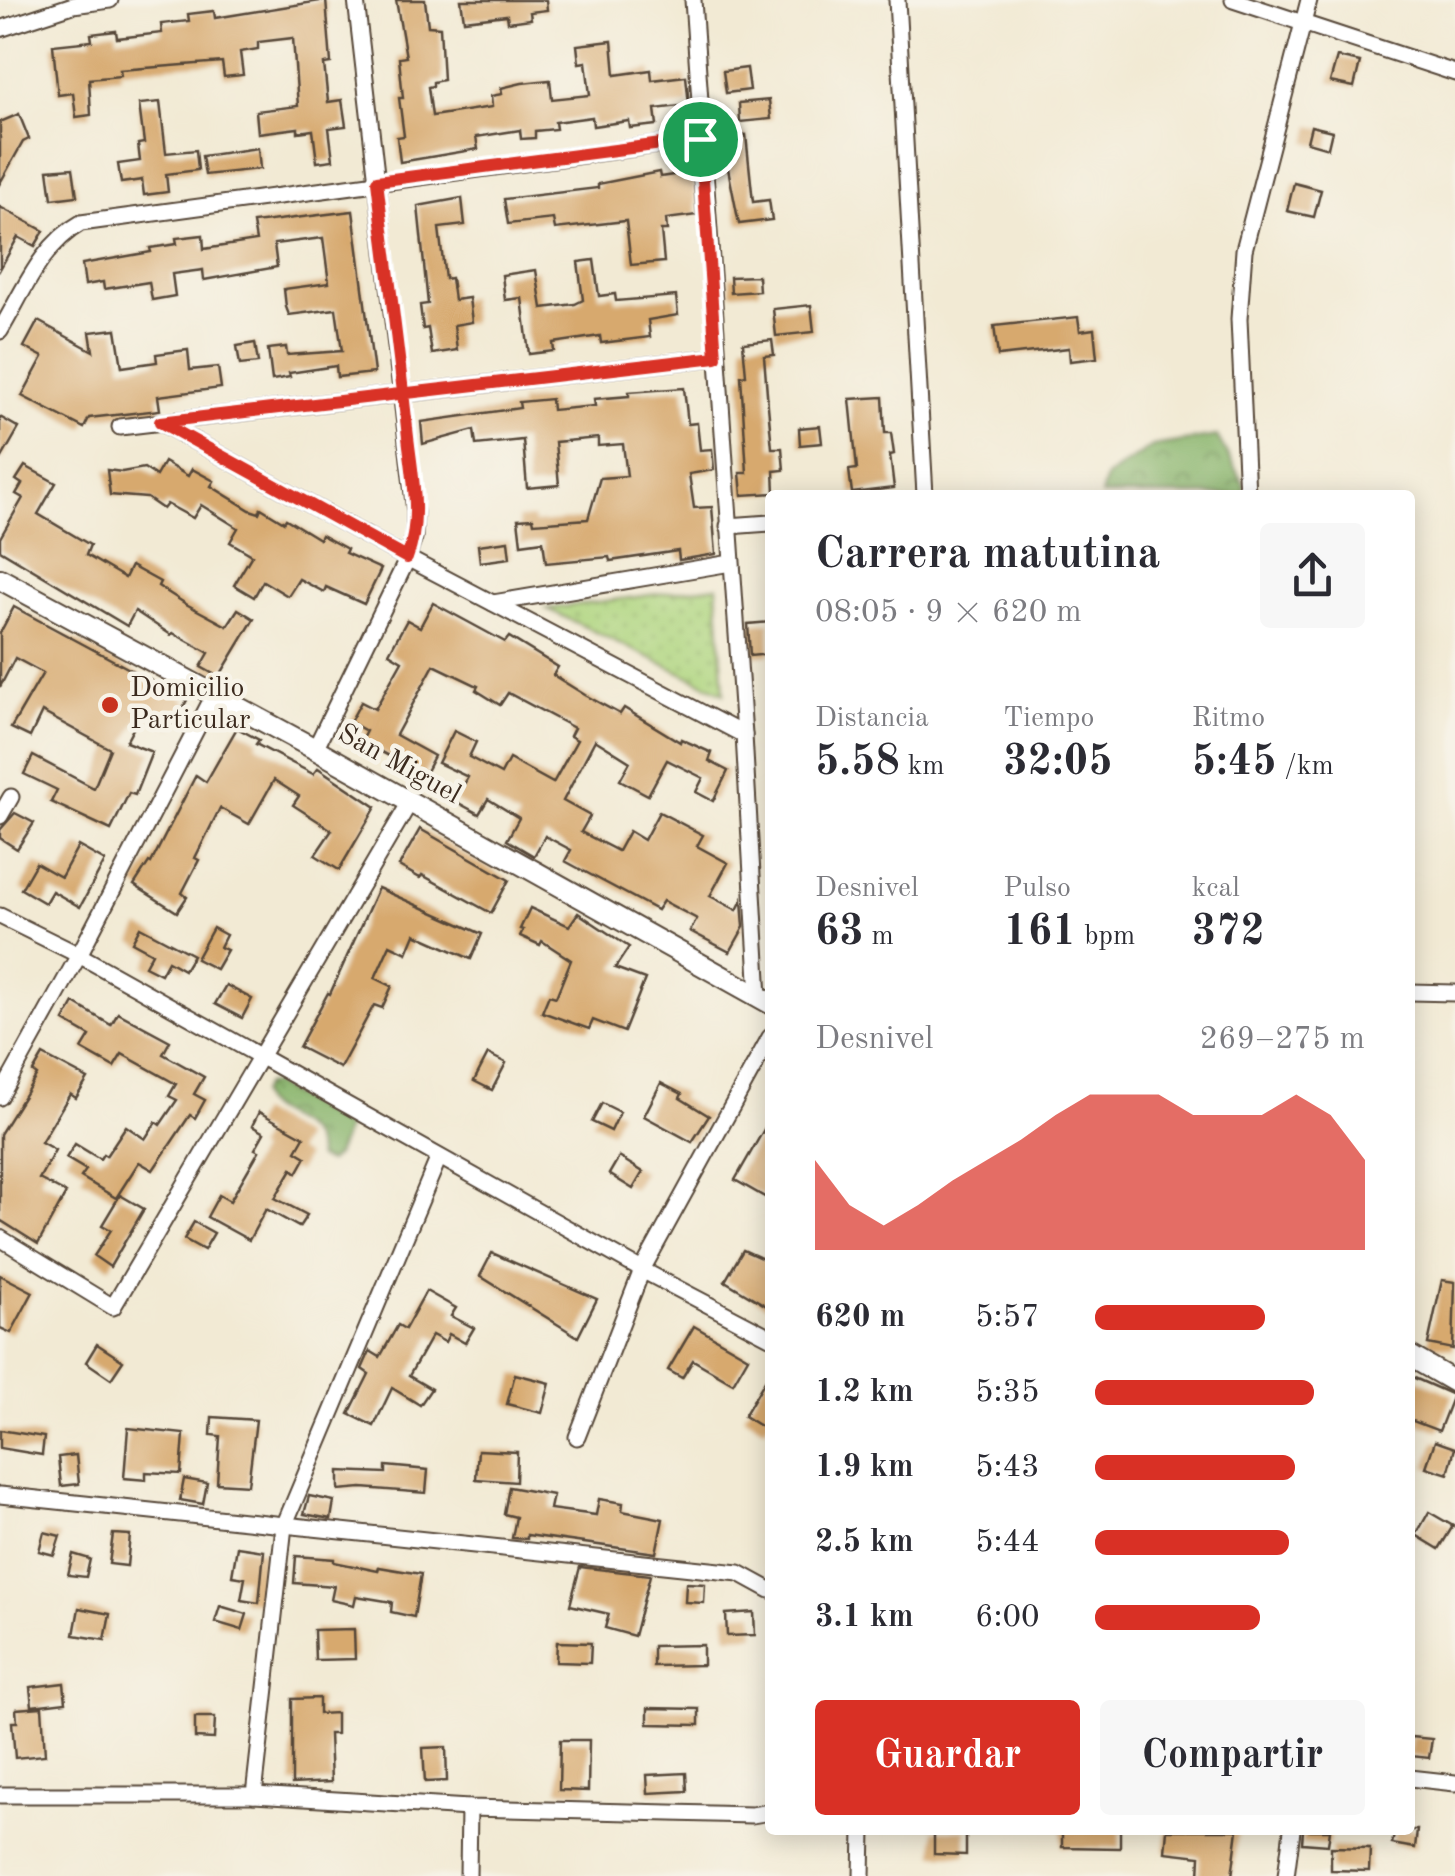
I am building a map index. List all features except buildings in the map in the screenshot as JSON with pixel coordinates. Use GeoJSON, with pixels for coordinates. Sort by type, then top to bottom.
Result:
{"type":"FeatureCollection","features":[{"type":"Feature","properties":{"kind":"street"},"geometry":{"type":"LineString","coordinates":[[0,29],[73,5],[110,0]]}},
{"type":"Feature","properties":{"kind":"street"},"geometry":{"type":"LineString","coordinates":[[315,750],[414,538],[403,392],[356,0]]}},
{"type":"Feature","properties":{"kind":"street"},"geometry":{"type":"LineString","coordinates":[[692,0],[764,1000]]}},
{"type":"Feature","properties":{"kind":"street"},"geometry":{"type":"LineString","coordinates":[[897,0],[925,490]]}},
{"type":"Feature","properties":{"kind":"street"},"geometry":{"type":"LineString","coordinates":[[1234,0],[1455,74]]}},
{"type":"Feature","properties":{"kind":"street"},"geometry":{"type":"LineString","coordinates":[[1247,490],[1239,320],[1244,250],[1309,0]]}},
{"type":"Feature","properties":{"kind":"street"},"geometry":{"type":"LineString","coordinates":[[0,331],[48,249],[62,233],[80,223],[700,139]]}},
{"type":"Feature","properties":{"kind":"street"},"geometry":{"type":"LineString","coordinates":[[120,427],[716,357]]}},
{"type":"Feature","properties":{"kind":"street"},"geometry":{"type":"LineString","coordinates":[[160,422],[407,558],[744,735]]}},
{"type":"Feature","properties":{"kind":"street"},"geometry":{"type":"LineString","coordinates":[[728,526],[765,523]]}},
{"type":"Feature","properties":{"kind":"street"},"geometry":{"type":"LineString","coordinates":[[493,603],[730,563]]}},
{"type":"Feature","properties":{"kind":"street","name":"San Miguel"},"geometry":{"type":"LineString","coordinates":[[0,579],[764,1000]]}},
{"type":"Feature","properties":{"kind":"street"},"geometry":{"type":"LineString","coordinates":[[0,1097],[79,955],[214,695]]}},
{"type":"Feature","properties":{"kind":"street"},"geometry":{"type":"LineString","coordinates":[[0,816],[10,797]]}},
{"type":"Feature","properties":{"kind":"street"},"geometry":{"type":"LineString","coordinates":[[0,1238],[112,1307],[410,802]]}},
{"type":"Feature","properties":{"kind":"street"},"geometry":{"type":"LineString","coordinates":[[0,916],[79,955],[439,1158],[765,1334]]}},
{"type":"Feature","properties":{"kind":"street"},"geometry":{"type":"LineString","coordinates":[[1415,992],[1455,993]]}},
{"type":"Feature","properties":{"kind":"street"},"geometry":{"type":"LineString","coordinates":[[577,1438],[642,1270],[765,1046]]}},
{"type":"Feature","properties":{"kind":"street"},"geometry":{"type":"LineString","coordinates":[[254,1795],[284,1526],[439,1158]]}},
{"type":"Feature","properties":{"kind":"street"},"geometry":{"type":"LineString","coordinates":[[1415,1359],[1455,1382]]}},
{"type":"Feature","properties":{"kind":"street"},"geometry":{"type":"LineString","coordinates":[[0,1495],[738,1573],[765,1587]]}},
{"type":"Feature","properties":{"kind":"street"},"geometry":{"type":"LineString","coordinates":[[1415,1779],[1455,1783]]}},
{"type":"Feature","properties":{"kind":"street"},"geometry":{"type":"LineString","coordinates":[[0,1795],[254,1795],[469,1808],[765,1813]]}},
{"type":"Feature","properties":{"kind":"street"},"geometry":{"type":"LineString","coordinates":[[468,1876],[469,1808]]}},
{"type":"Feature","properties":{"kind":"street"},"geometry":{"type":"LineString","coordinates":[[862,1876],[863,1835]]}},
{"type":"Feature","properties":{"kind":"street"},"geometry":{"type":"LineString","coordinates":[[1286,1876],[1291,1835]]}},
{"type":"Feature","properties":{"kind":"green space"},"geometry":{"type":"Polygon","coordinates":[[[1217,436],[1245,490],[1102,490],[1106,477],[1153,446],[1217,436]]]}},
{"type":"Feature","properties":{"kind":"green space"},"geometry":{"type":"Polygon","coordinates":[[[717,586],[724,693],[547,609],[717,586]]]}},
{"type":"Feature","properties":{"kind":"green space"},"geometry":{"type":"Polygon","coordinates":[[[273,1084],[347,1128],[336,1155],[328,1162],[318,1158],[311,1136],[304,1129],[263,1103],[260,1093],[265,1085],[273,1084]]]}},
{"type":"Feature","properties":{"kind":"place","name":"Domicilio Particular"},"geometry":{"type":"Point","coordinates":[110,705]}},
{"type":"Feature","properties":{"kind":"route"},"geometry":{"type":"LineString","coordinates":[[700,139],[377,181],[403,392],[415,512],[414,538],[407,558],[160,422],[403,392],[716,357],[700,139]]}}]}
